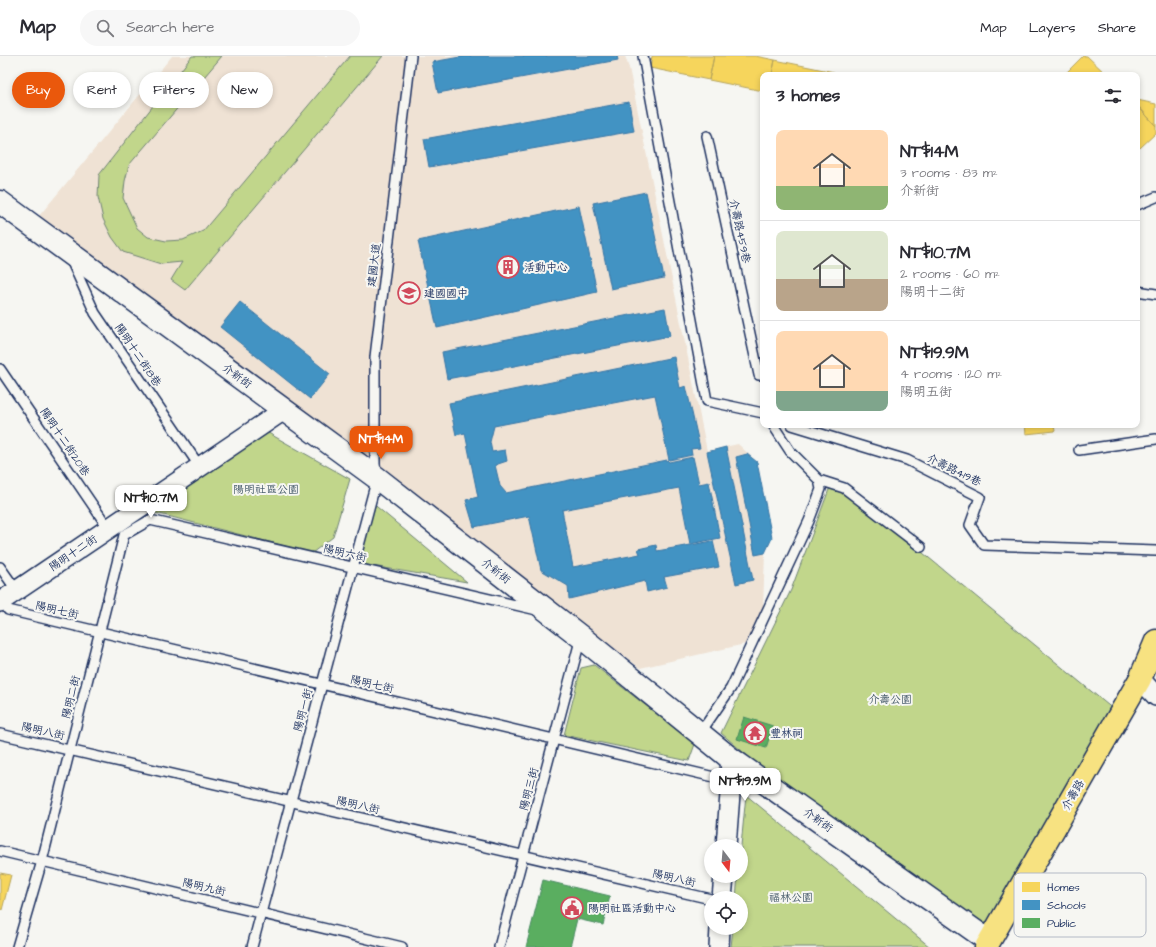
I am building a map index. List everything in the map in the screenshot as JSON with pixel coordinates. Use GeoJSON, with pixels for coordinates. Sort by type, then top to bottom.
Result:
{"type":"FeatureCollection","features":[{"type":"Feature","properties":{"kind":"main road","name":"介壽路"},"geometry":{"type":"LineString","coordinates":[[1031,873],[1140,679],[1156,641]]}},
{"type":"Feature","properties":{"kind":"main road","name":"介壽路"},"geometry":{"type":"LineString","coordinates":[[991,945],[1014,904]]}},
{"type":"Feature","properties":{"kind":"street","name":"介新街"},"geometry":{"type":"LineString","coordinates":[[0,202],[377,478],[581,637],[730,758],[991,945]]}},
{"type":"Feature","properties":{"kind":"street","name":"陽明十二街"},"geometry":{"type":"LineString","coordinates":[[4,606],[16,591],[284,410]]}},
{"type":"Feature","properties":{"kind":"street"},"geometry":{"type":"LineString","coordinates":[[1140,679],[1156,696]]}},
{"type":"Feature","properties":{"kind":"street"},"geometry":{"type":"LineString","coordinates":[[727,839],[731,781],[730,758]]}},
{"type":"Feature","properties":{"kind":"street"},"geometry":{"type":"LineString","coordinates":[[719,947],[720,935]]}},
{"type":"Feature","properties":{"kind":"lane","name":"建國大道"},"geometry":{"type":"LineString","coordinates":[[377,478],[375,464],[375,358],[411,56]]}},
{"type":"Feature","properties":{"kind":"lane"},"geometry":{"type":"LineString","coordinates":[[643,56],[707,401],[760,412]]}},
{"type":"Feature","properties":{"kind":"lane","name":"介壽路459巷"},"geometry":{"type":"LineString","coordinates":[[707,136],[760,375]]}},
{"type":"Feature","properties":{"kind":"lane"},"geometry":{"type":"LineString","coordinates":[[1140,204],[1156,197]]}},
{"type":"Feature","properties":{"kind":"lane","name":"陽明十二街8巷"},"geometry":{"type":"LineString","coordinates":[[67,251],[95,313],[200,467]]}},
{"type":"Feature","properties":{"kind":"lane"},"geometry":{"type":"LineString","coordinates":[[1140,291],[1156,294]]}},
{"type":"Feature","properties":{"kind":"lane","name":"陽明十二街20巷"},"geometry":{"type":"LineString","coordinates":[[0,369],[109,529]]}},
{"type":"Feature","properties":{"kind":"lane"},"geometry":{"type":"LineString","coordinates":[[775,428],[790,452],[819,480],[844,488],[921,547]]}},
{"type":"Feature","properties":{"kind":"lane","name":"介壽路419巷"},"geometry":{"type":"LineString","coordinates":[[802,428],[907,460],[980,497],[970,525],[984,546],[1156,551]]}},
{"type":"Feature","properties":{"kind":"lane"},"geometry":{"type":"LineString","coordinates":[[1079,450],[1156,439]]}},
{"type":"Feature","properties":{"kind":"lane","name":"陽明一街"},"geometry":{"type":"LineString","coordinates":[[252,947],[377,478]]}},
{"type":"Feature","properties":{"kind":"lane"},"geometry":{"type":"LineString","coordinates":[[698,731],[705,726],[731,688],[809,521],[821,489],[819,480]]}},
{"type":"Feature","properties":{"kind":"lane","name":"陽明六街"},"geometry":{"type":"LineString","coordinates":[[136,528],[150,520],[550,613]]}},
{"type":"Feature","properties":{"kind":"lane","name":"陽明二街"},"geometry":{"type":"LineString","coordinates":[[17,947],[42,861],[124,535],[136,528]]}},
{"type":"Feature","properties":{"kind":"lane"},"geometry":{"type":"LineString","coordinates":[[0,567],[16,591]]}},
{"type":"Feature","properties":{"kind":"lane","name":"陽明七街"},"geometry":{"type":"LineString","coordinates":[[4,606],[100,632],[731,781]]}},
{"type":"Feature","properties":{"kind":"lane","name":"陽明三街"},"geometry":{"type":"LineString","coordinates":[[500,947],[581,637]]}},
{"type":"Feature","properties":{"kind":"lane","name":"陽明八街"},"geometry":{"type":"LineString","coordinates":[[0,734],[704,897]]}},
{"type":"Feature","properties":{"kind":"lane","name":"陽明九街"},"geometry":{"type":"LineString","coordinates":[[0,851],[402,947]]}},
{"type":"Feature","properties":{"kind":"shaded area","name":"建國國中"},"geometry":{"type":"Polygon","coordinates":[[[172,56],[625,56],[629,68],[707,451],[738,444],[757,462],[772,538],[765,553],[763,608],[745,644],[640,668],[375,464],[39,216],[129,108],[131,108],[131,105],[139,96],[139,108],[209,108],[209,72],[159,72],[172,56]]]}},
{"type":"Feature","properties":{"kind":"green space"},"geometry":{"type":"Polygon","coordinates":[[[192,56],[222,56],[208,72],[179,72],[192,56]]]}},
{"type":"Feature","properties":{"kind":"green space"},"geometry":{"type":"Polygon","coordinates":[[[350,56],[383,56],[185,290],[171,280],[182,262],[161,264],[123,252],[112,237],[103,219],[98,197],[99,175],[151,108],[178,108],[129,165],[123,198],[137,228],[148,237],[166,241],[183,240],[203,231],[350,56]]]}},
{"type":"Feature","properties":{"kind":"green space","name":"陽明社區公園"},"geometry":{"type":"Polygon","coordinates":[[[263,430],[350,479],[333,537],[312,553],[148,511],[263,430]]]}},
{"type":"Feature","properties":{"kind":"green space","name":"介壽公園"},"geometry":{"type":"Polygon","coordinates":[[[833,479],[1114,710],[1021,873],[1014,873],[1014,884],[981,942],[750,758],[721,733],[791,590],[833,479]]]}},
{"type":"Feature","properties":{"kind":"green space"},"geometry":{"type":"Polygon","coordinates":[[[371,502],[467,582],[355,563],[371,502]]]}},
{"type":"Feature","properties":{"kind":"green space"},"geometry":{"type":"Polygon","coordinates":[[[594,665],[695,744],[689,761],[564,735],[581,668],[594,665]]]}},
{"type":"Feature","properties":{"kind":"green space","name":"福林公園"},"geometry":{"type":"Polygon","coordinates":[[[746,795],[930,947],[731,947],[732,935],[748,935],[748,891],[737,891],[737,883],[748,883],[748,839],[742,839],[746,795]]]}},
{"type":"Feature","properties":{"kind":"building: Homes"},"geometry":{"type":"Polygon","coordinates":[[[652,56],[714,56],[709,80],[650,68],[652,56]]]}},
{"type":"Feature","properties":{"kind":"building: Homes"},"geometry":{"type":"Polygon","coordinates":[[[714,56],[755,56],[775,60],[773,72],[760,72],[760,90],[709,80],[714,56]]]}},
{"type":"Feature","properties":{"kind":"building: Homes"},"geometry":{"type":"Polygon","coordinates":[[[1083,56],[1087,56],[1104,72],[1067,72],[1083,56]]]}},
{"type":"Feature","properties":{"kind":"building: Homes"},"geometry":{"type":"Polygon","coordinates":[[[775,60],[834,72],[773,72],[775,60]]]}},
{"type":"Feature","properties":{"kind":"building: Homes"},"geometry":{"type":"Polygon","coordinates":[[[1140,101],[1156,104],[1156,126],[1140,108],[1140,101]]]}},
{"type":"Feature","properties":{"kind":"building: Homes"},"geometry":{"type":"Polygon","coordinates":[[[1140,108],[1156,126],[1156,133],[1140,148],[1140,108]]]}},
{"type":"Feature","properties":{"kind":"building: Homes"},"geometry":{"type":"Polygon","coordinates":[[[1025,428],[1054,428],[1055,431],[1026,434],[1025,428]]]}},
{"type":"Feature","properties":{"kind":"building: Homes"},"geometry":{"type":"Polygon","coordinates":[[[0,873],[11,875],[2,910],[0,909],[0,873]]]}},
{"type":"Feature","properties":{"kind":"building: Schools"},"geometry":{"type":"Polygon","coordinates":[[[466,56],[617,56],[618,60],[438,93],[432,62],[466,56]]]}},
{"type":"Feature","properties":{"kind":"building: Schools"},"geometry":{"type":"Polygon","coordinates":[[[629,102],[634,131],[429,167],[424,139],[629,102]]]}},
{"type":"Feature","properties":{"kind":"building: Schools"},"geometry":{"type":"Polygon","coordinates":[[[646,192],[664,278],[611,289],[593,203],[646,192]]]}},
{"type":"Feature","properties":{"kind":"building: Schools","name":"活動中心"},"geometry":{"type":"Polygon","coordinates":[[[579,206],[597,292],[437,328],[418,241],[579,206]]]}},
{"type":"Feature","properties":{"kind":"building: Schools"},"geometry":{"type":"Polygon","coordinates":[[[240,302],[330,374],[310,399],[220,327],[240,302]]]}},
{"type":"Feature","properties":{"kind":"building: Schools"},"geometry":{"type":"Polygon","coordinates":[[[665,308],[670,336],[447,379],[442,352],[665,308]]]}},
{"type":"Feature","properties":{"kind":"building: Schools"},"geometry":{"type":"Polygon","coordinates":[[[674,357],[680,388],[686,386],[700,448],[691,449],[692,455],[669,460],[655,395],[494,426],[490,442],[492,452],[505,450],[507,461],[495,465],[500,486],[506,493],[667,460],[669,462],[693,457],[699,484],[709,482],[720,538],[690,544],[679,488],[562,510],[573,567],[640,554],[638,549],[656,545],[657,551],[713,541],[719,567],[664,577],[667,587],[647,592],[645,581],[569,599],[568,586],[541,570],[529,516],[474,527],[466,500],[478,497],[465,433],[456,435],[449,403],[674,357]]]}},
{"type":"Feature","properties":{"kind":"building: Schools"},"geometry":{"type":"Polygon","coordinates":[[[726,447],[753,580],[736,584],[707,452],[726,447]]]}},
{"type":"Feature","properties":{"kind":"building: Schools"},"geometry":{"type":"Polygon","coordinates":[[[747,454],[757,462],[772,538],[765,553],[755,555],[736,457],[747,454]]]}},
{"type":"Feature","properties":{"kind":"building: Public","name":"豐林祠"},"geometry":{"type":"Polygon","coordinates":[[[744,717],[773,726],[766,748],[737,739],[744,717]]]}},
{"type":"Feature","properties":{"kind":"building: Public","name":"陽明社區活動中心"},"geometry":{"type":"Polygon","coordinates":[[[543,880],[610,896],[603,925],[577,919],[570,947],[526,947],[543,880]]]}},
{"type":"Feature","properties":{"kind":"place","name":"活動中心"},"geometry":{"type":"Point","coordinates":[508,267]}},
{"type":"Feature","properties":{"kind":"place","name":"建國國中"},"geometry":{"type":"Point","coordinates":[409,293]}},
{"type":"Feature","properties":{"kind":"place","name":"豐林祠"},"geometry":{"type":"Point","coordinates":[755,733]}},
{"type":"Feature","properties":{"kind":"place","name":"陽明社區活動中心"},"geometry":{"type":"Point","coordinates":[572,908]}}]}
